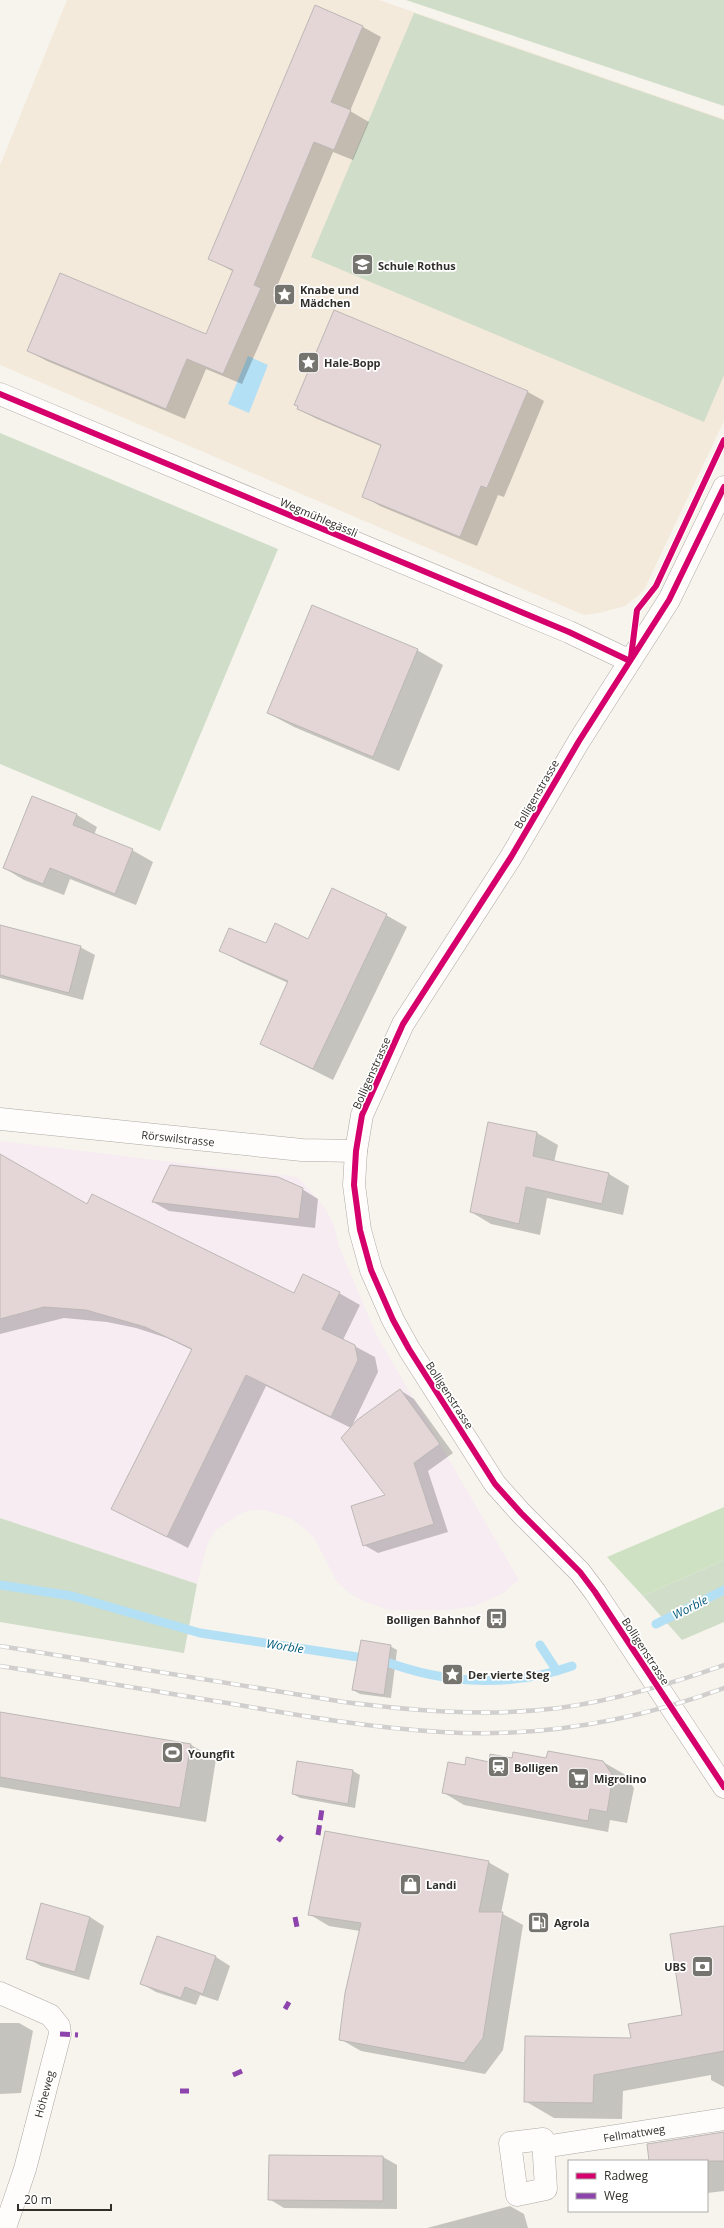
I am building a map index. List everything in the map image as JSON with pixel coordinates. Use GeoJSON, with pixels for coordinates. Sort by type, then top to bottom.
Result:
{"type":"FeatureCollection","features":[{"type":"Feature","properties":{"kind":"street","name":"Wegmühlegässli"},"geometry":{"type":"LineString","coordinates":[[0,394],[569,632],[630,661]]}},
{"type":"Feature","properties":{"kind":"street","name":"Bolligenstrasse"},"geometry":{"type":"LineString","coordinates":[[723,1782],[580,1572],[507,1499],[495,1484],[409,1349],[371,1270],[360,1230],[354,1185],[356,1151],[362,1114],[404,1024],[511,857],[579,741],[669,600],[724,487]]}},
{"type":"Feature","properties":{"kind":"street","name":"Rörswilstrasse"},"geometry":{"type":"LineString","coordinates":[[0,1119],[302,1150],[356,1151]]}},
{"type":"Feature","properties":{"kind":"street","name":"Höheweg"},"geometry":{"type":"LineString","coordinates":[[0,1993],[50,2015],[59,2026],[60,2034],[25,2170],[5,2228]]}},
{"type":"Feature","properties":{"kind":"street","name":"Fellmattweg"},"geometry":{"type":"LineString","coordinates":[[544,2147],[724,2119]]}},
{"type":"Feature","properties":{"kind":"shaded area","name":"Schule Rothus"},"geometry":{"type":"Polygon","coordinates":[[[67,0],[379,0],[724,119],[724,421],[645,588],[639,595],[625,606],[599,613],[584,615],[0,365],[0,165],[67,0]]]}},
{"type":"Feature","properties":{"kind":"shaded area"},"geometry":{"type":"Polygon","coordinates":[[[0,1141],[298,1177],[325,1208],[334,1225],[339,1246],[376,1334],[519,1580],[502,1594],[475,1606],[451,1610],[389,1610],[363,1601],[349,1593],[337,1582],[314,1538],[304,1528],[290,1518],[265,1510],[251,1510],[240,1514],[216,1530],[208,1542],[197,1584],[0,1518],[0,1141]]]}},
{"type":"Feature","properties":{"kind":"green space"},"geometry":{"type":"Polygon","coordinates":[[[406,0],[724,0],[724,106],[406,0]]]}},
{"type":"Feature","properties":{"kind":"green space"},"geometry":{"type":"Polygon","coordinates":[[[414,13],[724,120],[724,375],[704,422],[311,257],[414,13]]]}},
{"type":"Feature","properties":{"kind":"green space"},"geometry":{"type":"Polygon","coordinates":[[[0,433],[278,549],[160,831],[0,764],[0,433]]]}},
{"type":"Feature","properties":{"kind":"green space"},"geometry":{"type":"Polygon","coordinates":[[[724,1507],[724,1560],[643,1596],[607,1557],[724,1507]]]}},
{"type":"Feature","properties":{"kind":"green space"},"geometry":{"type":"Polygon","coordinates":[[[0,1518],[197,1584],[184,1653],[0,1622],[0,1518]]]}},
{"type":"Feature","properties":{"kind":"green space"},"geometry":{"type":"Polygon","coordinates":[[[724,1560],[724,1622],[682,1640],[643,1596],[724,1560]]]}},
{"type":"Feature","properties":{"kind":"water"},"geometry":{"type":"Polygon","coordinates":[[[248,356],[268,365],[249,413],[228,404],[248,356]]]}},
{"type":"Feature","properties":{"kind":"building"},"geometry":{"type":"Polygon","coordinates":[[[315,5],[363,26],[331,102],[351,110],[334,150],[314,142],[254,285],[261,288],[223,374],[187,359],[166,409],[27,351],[60,273],[206,334],[233,270],[208,259],[315,5]]]}},
{"type":"Feature","properties":{"kind":"building"},"geometry":{"type":"Polygon","coordinates":[[[334,310],[528,391],[487,488],[481,486],[460,537],[362,497],[381,445],[297,409],[298,406],[294,405],[334,310]]]}},
{"type":"Feature","properties":{"kind":"building"},"geometry":{"type":"Polygon","coordinates":[[[312,605],[418,649],[373,757],[267,713],[312,605]]]}},
{"type":"Feature","properties":{"kind":"building"},"geometry":{"type":"Polygon","coordinates":[[[32,796],[77,814],[73,825],[133,849],[115,894],[50,868],[43,884],[3,868],[32,796]]]}},
{"type":"Feature","properties":{"kind":"building"},"geometry":{"type":"Polygon","coordinates":[[[332,888],[387,914],[313,1069],[260,1044],[288,981],[219,951],[229,928],[266,943],[275,923],[308,939],[332,888]]]}},
{"type":"Feature","properties":{"kind":"building"},"geometry":{"type":"Polygon","coordinates":[[[0,925],[81,946],[69,993],[0,975],[0,925]]]}},
{"type":"Feature","properties":{"kind":"building"},"geometry":{"type":"Polygon","coordinates":[[[488,1122],[537,1132],[533,1156],[609,1173],[602,1204],[526,1187],[519,1224],[470,1212],[488,1122]]]}},
{"type":"Feature","properties":{"kind":"building"},"geometry":{"type":"Polygon","coordinates":[[[0,1154],[87,1204],[92,1194],[294,1293],[303,1274],[340,1292],[322,1329],[355,1345],[358,1360],[331,1417],[246,1375],[167,1537],[111,1509],[192,1349],[145,1327],[86,1310],[44,1307],[0,1319],[0,1154]]]}},
{"type":"Feature","properties":{"kind":"building"},"geometry":{"type":"Polygon","coordinates":[[[170,1165],[278,1177],[303,1188],[299,1219],[152,1202],[170,1165]]]}},
{"type":"Feature","properties":{"kind":"building"},"geometry":{"type":"Polygon","coordinates":[[[400,1389],[440,1444],[414,1463],[434,1524],[363,1546],[351,1506],[385,1495],[341,1438],[357,1420],[400,1389]]]}},
{"type":"Feature","properties":{"kind":"building"},"geometry":{"type":"Polygon","coordinates":[[[361,1640],[391,1645],[384,1695],[352,1690],[361,1640]]]}},
{"type":"Feature","properties":{"kind":"building"},"geometry":{"type":"Polygon","coordinates":[[[0,1712],[191,1744],[180,1808],[0,1777],[0,1712]]]}},
{"type":"Feature","properties":{"kind":"building"},"geometry":{"type":"Polygon","coordinates":[[[548,1751],[603,1761],[613,1776],[607,1812],[590,1809],[588,1821],[442,1793],[448,1762],[465,1765],[466,1757],[489,1762],[490,1754],[512,1758],[513,1752],[546,1758],[548,1751]]]}},
{"type":"Feature","properties":{"kind":"building"},"geometry":{"type":"Polygon","coordinates":[[[297,1761],[353,1770],[348,1804],[292,1794],[297,1761]]]}},
{"type":"Feature","properties":{"kind":"building"},"geometry":{"type":"Polygon","coordinates":[[[325,1831],[489,1861],[479,1912],[503,1912],[483,2038],[464,2063],[339,2040],[345,1993],[361,1923],[308,1915],[325,1831]]]}},
{"type":"Feature","properties":{"kind":"building"},"geometry":{"type":"Polygon","coordinates":[[[41,1903],[90,1917],[75,1972],[26,1959],[41,1903]]]}},
{"type":"Feature","properties":{"kind":"building"},"geometry":{"type":"Polygon","coordinates":[[[724,1926],[724,2051],[594,2075],[593,2103],[524,2102],[525,2036],[631,2038],[628,2024],[682,2015],[670,1934],[724,1926]]]}},
{"type":"Feature","properties":{"kind":"building"},"geometry":{"type":"Polygon","coordinates":[[[157,1936],[216,1956],[203,1994],[185,1987],[181,1998],[140,1984],[157,1936]]]}},
{"type":"Feature","properties":{"kind":"building"},"geometry":{"type":"Polygon","coordinates":[[[724,2132],[724,2161],[649,2160],[647,2144],[724,2132]]]}},
{"type":"Feature","properties":{"kind":"building"},"geometry":{"type":"Polygon","coordinates":[[[269,2155],[383,2156],[383,2201],[268,2200],[269,2155]]]}},
{"type":"Feature","properties":{"kind":"waterway","name":"Worble"},"geometry":{"type":"LineString","coordinates":[[0,1585],[72,1596],[200,1633],[384,1661],[431,1675],[478,1680],[502,1680],[525,1678],[572,1666]]}},
{"type":"Feature","properties":{"kind":"waterway","name":"Worble"},"geometry":{"type":"LineString","coordinates":[[656,1624],[724,1590]]}},
{"type":"Feature","properties":{"kind":"waterway"},"geometry":{"type":"LineString","coordinates":[[540,1645],[557,1671]]}},
{"type":"Feature","properties":{"kind":"railway"},"geometry":{"type":"LineString","coordinates":[[0,1646],[344,1702],[451,1712],[532,1711],[580,1705],[643,1691],[724,1665]]}},
{"type":"Feature","properties":{"kind":"railway"},"geometry":{"type":"LineString","coordinates":[[0,1666],[337,1721],[390,1728],[442,1732],[513,1732],[585,1725],[655,1710],[724,1688]]}},
{"type":"Feature","properties":{"kind":"marked path"},"geometry":{"type":"LineString","coordinates":[[318,1835],[322,1809]]}},
{"type":"Feature","properties":{"kind":"marked path"},"geometry":{"type":"LineString","coordinates":[[278,1841],[282,1836]]}},
{"type":"Feature","properties":{"kind":"marked path"},"geometry":{"type":"LineString","coordinates":[[295,1917],[297,1927]]}},
{"type":"Feature","properties":{"kind":"marked path"},"geometry":{"type":"LineString","coordinates":[[285,2009],[289,2002]]}},
{"type":"Feature","properties":{"kind":"marked path"},"geometry":{"type":"LineString","coordinates":[[60,2034],[78,2035]]}},
{"type":"Feature","properties":{"kind":"marked path"},"geometry":{"type":"LineString","coordinates":[[233,2075],[242,2071]]}},
{"type":"Feature","properties":{"kind":"marked path"},"geometry":{"type":"LineString","coordinates":[[180,2091],[189,2091]]}},
{"type":"Feature","properties":{"kind":"cycle path"},"geometry":{"type":"LineString","coordinates":[[0,394],[569,632],[630,661]]}},
{"type":"Feature","properties":{"kind":"cycle path"},"geometry":{"type":"LineString","coordinates":[[631,657],[637,610],[656,586],[724,440]]}},
{"type":"Feature","properties":{"kind":"cycle path"},"geometry":{"type":"LineString","coordinates":[[724,487],[669,600],[579,741],[511,857],[403,1024],[362,1115],[356,1151],[354,1185],[360,1230],[371,1270],[393,1320],[409,1349],[495,1484],[521,1513],[580,1572],[595,1592],[724,1787]]}},
{"type":"Feature","properties":{"kind":"place","name":"Schule Rothus"},"geometry":{"type":"Point","coordinates":[362,265]}},
{"type":"Feature","properties":{"kind":"place","name":"Knabe und Mädchen"},"geometry":{"type":"Point","coordinates":[284,295]}},
{"type":"Feature","properties":{"kind":"place","name":"Hale-Bopp"},"geometry":{"type":"Point","coordinates":[309,362]}},
{"type":"Feature","properties":{"kind":"place","name":"Bolligen Bahnhof"},"geometry":{"type":"Point","coordinates":[496,1619]}},
{"type":"Feature","properties":{"kind":"place","name":"Der vierte Steg"},"geometry":{"type":"Point","coordinates":[453,1674]}},
{"type":"Feature","properties":{"kind":"place","name":"Youngfit"},"geometry":{"type":"Point","coordinates":[172,1753]}},
{"type":"Feature","properties":{"kind":"place","name":"Bolligen"},"geometry":{"type":"Point","coordinates":[499,1767]}},
{"type":"Feature","properties":{"kind":"place","name":"Migrolino"},"geometry":{"type":"Point","coordinates":[579,1778]}},
{"type":"Feature","properties":{"kind":"place","name":"Landi"},"geometry":{"type":"Point","coordinates":[410,1884]}},
{"type":"Feature","properties":{"kind":"place","name":"Agrola"},"geometry":{"type":"Point","coordinates":[539,1922]}},
{"type":"Feature","properties":{"kind":"place","name":"UBS"},"geometry":{"type":"Point","coordinates":[702,1966]}}]}
